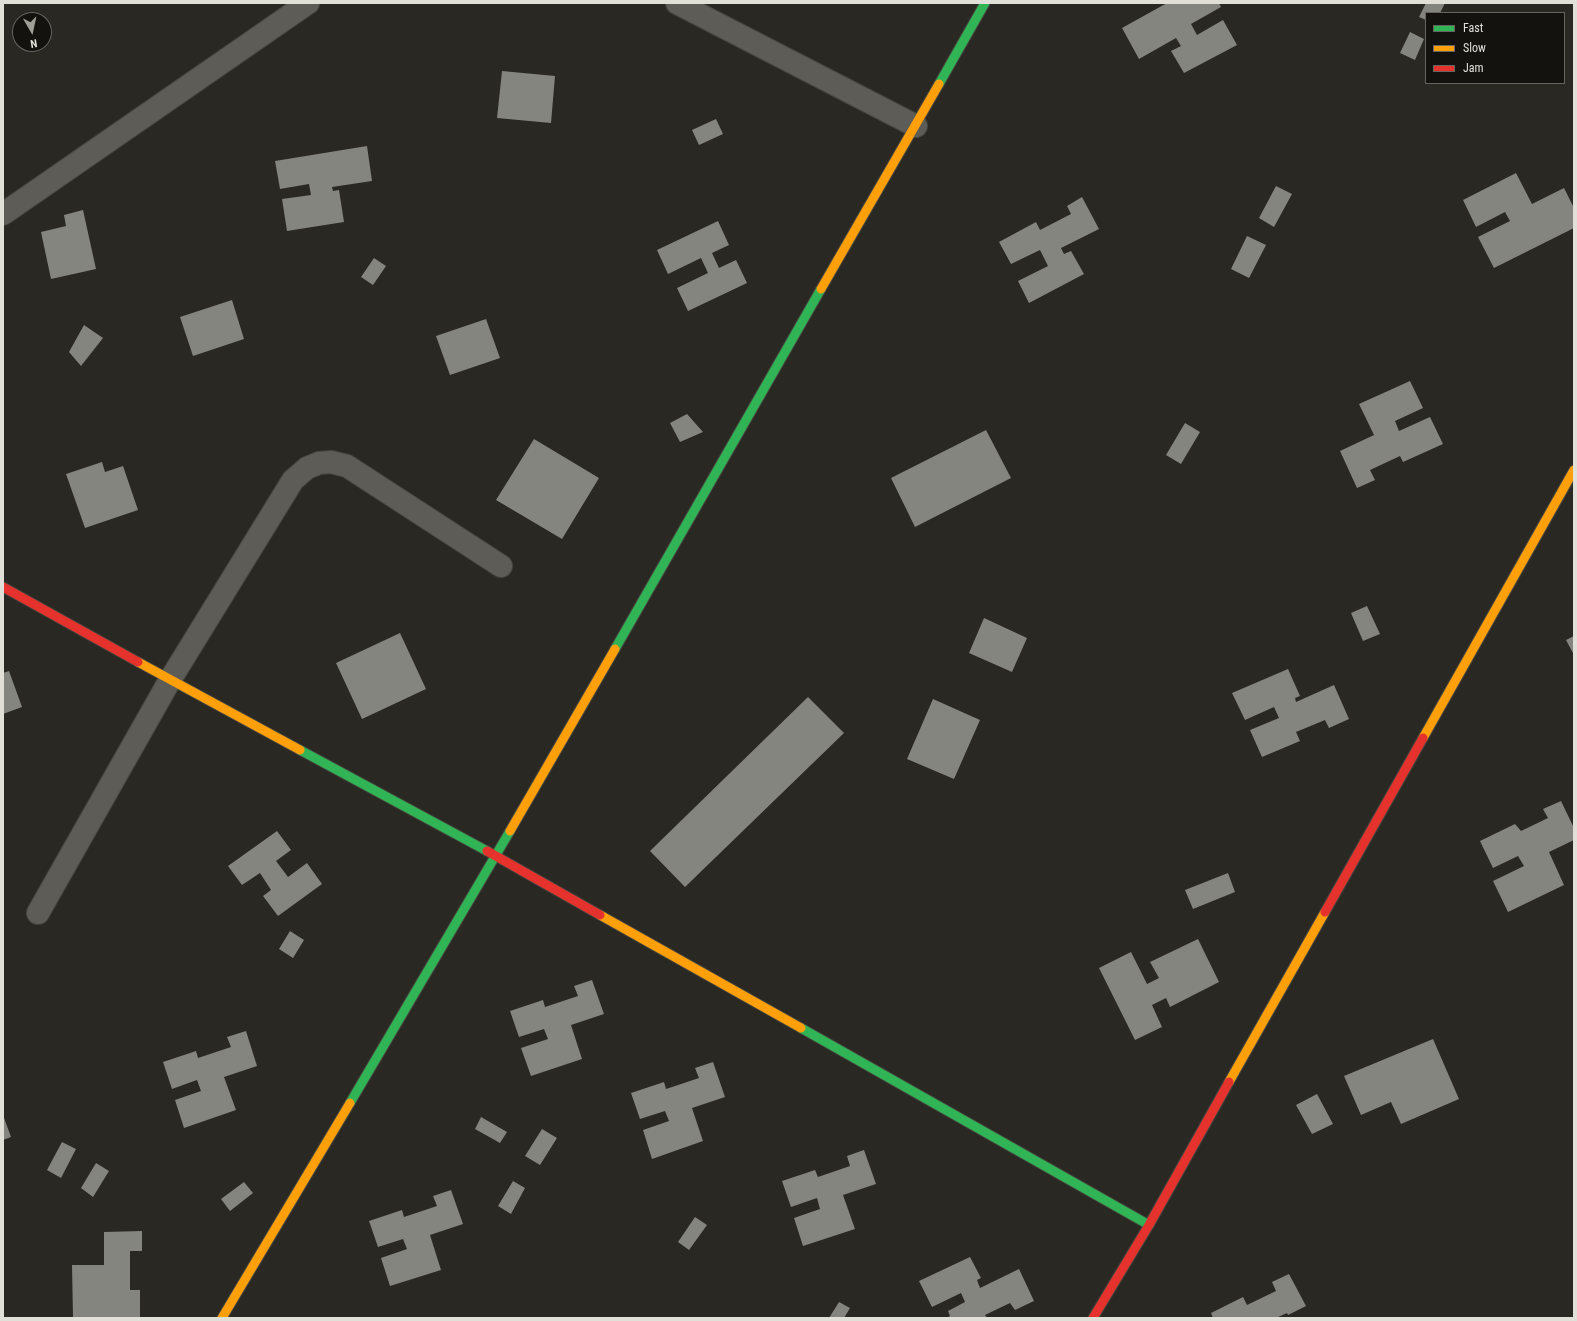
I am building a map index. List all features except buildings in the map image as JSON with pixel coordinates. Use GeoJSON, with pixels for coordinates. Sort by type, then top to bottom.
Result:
{"type":"FeatureCollection","features":[{"type":"Feature","properties":{"kind":"street"},"geometry":{"type":"LineString","coordinates":[[3,214],[308,3]]}},
{"type":"Feature","properties":{"kind":"street"},"geometry":{"type":"LineString","coordinates":[[678,3],[916,126]]}},
{"type":"Feature","properties":{"kind":"street"},"geometry":{"type":"LineString","coordinates":[[222,1318],[496,856],[986,3]]}},
{"type":"Feature","properties":{"kind":"street"},"geometry":{"type":"LineString","coordinates":[[38,913],[170,680],[293,480],[307,468],[319,462],[331,462],[347,466],[501,566]]}},
{"type":"Feature","properties":{"kind":"street"},"geometry":{"type":"LineString","coordinates":[[1093,1318],[1149,1225],[1574,470]]}},
{"type":"Feature","properties":{"kind":"street"},"geometry":{"type":"LineString","coordinates":[[3,587],[170,680],[496,856],[1149,1225]]}},
{"type":"Feature","properties":{"kind":"traffic: fast"},"geometry":{"type":"LineString","coordinates":[[939,84],[985,3]]}},
{"type":"Feature","properties":{"kind":"traffic: fast"},"geometry":{"type":"LineString","coordinates":[[615,649],[821,289]]}},
{"type":"Feature","properties":{"kind":"traffic: fast"},"geometry":{"type":"LineString","coordinates":[[300,750],[487,851]]}},
{"type":"Feature","properties":{"kind":"traffic: fast"},"geometry":{"type":"LineString","coordinates":[[350,1103],[510,831]]}},
{"type":"Feature","properties":{"kind":"traffic: fast"},"geometry":{"type":"LineString","coordinates":[[801,1028],[1149,1225]]}},
{"type":"Feature","properties":{"kind":"traffic: slow"},"geometry":{"type":"LineString","coordinates":[[821,289],[939,84]]}},
{"type":"Feature","properties":{"kind":"traffic: slow"},"geometry":{"type":"LineString","coordinates":[[1423,738],[1574,470]]}},
{"type":"Feature","properties":{"kind":"traffic: slow"},"geometry":{"type":"LineString","coordinates":[[510,831],[615,649]]}},
{"type":"Feature","properties":{"kind":"traffic: slow"},"geometry":{"type":"LineString","coordinates":[[138,662],[300,750]]}},
{"type":"Feature","properties":{"kind":"traffic: slow"},"geometry":{"type":"LineString","coordinates":[[1229,1082],[1325,912]]}},
{"type":"Feature","properties":{"kind":"traffic: slow"},"geometry":{"type":"LineString","coordinates":[[600,915],[801,1028]]}},
{"type":"Feature","properties":{"kind":"traffic: slow"},"geometry":{"type":"LineString","coordinates":[[222,1318],[350,1103]]}},
{"type":"Feature","properties":{"kind":"traffic: jam"},"geometry":{"type":"LineString","coordinates":[[3,587],[138,662]]}},
{"type":"Feature","properties":{"kind":"traffic: jam"},"geometry":{"type":"LineString","coordinates":[[1325,912],[1423,738]]}},
{"type":"Feature","properties":{"kind":"traffic: jam"},"geometry":{"type":"LineString","coordinates":[[487,851],[600,915]]}},
{"type":"Feature","properties":{"kind":"traffic: jam"},"geometry":{"type":"LineString","coordinates":[[1093,1318],[1149,1225],[1229,1082]]}}]}
